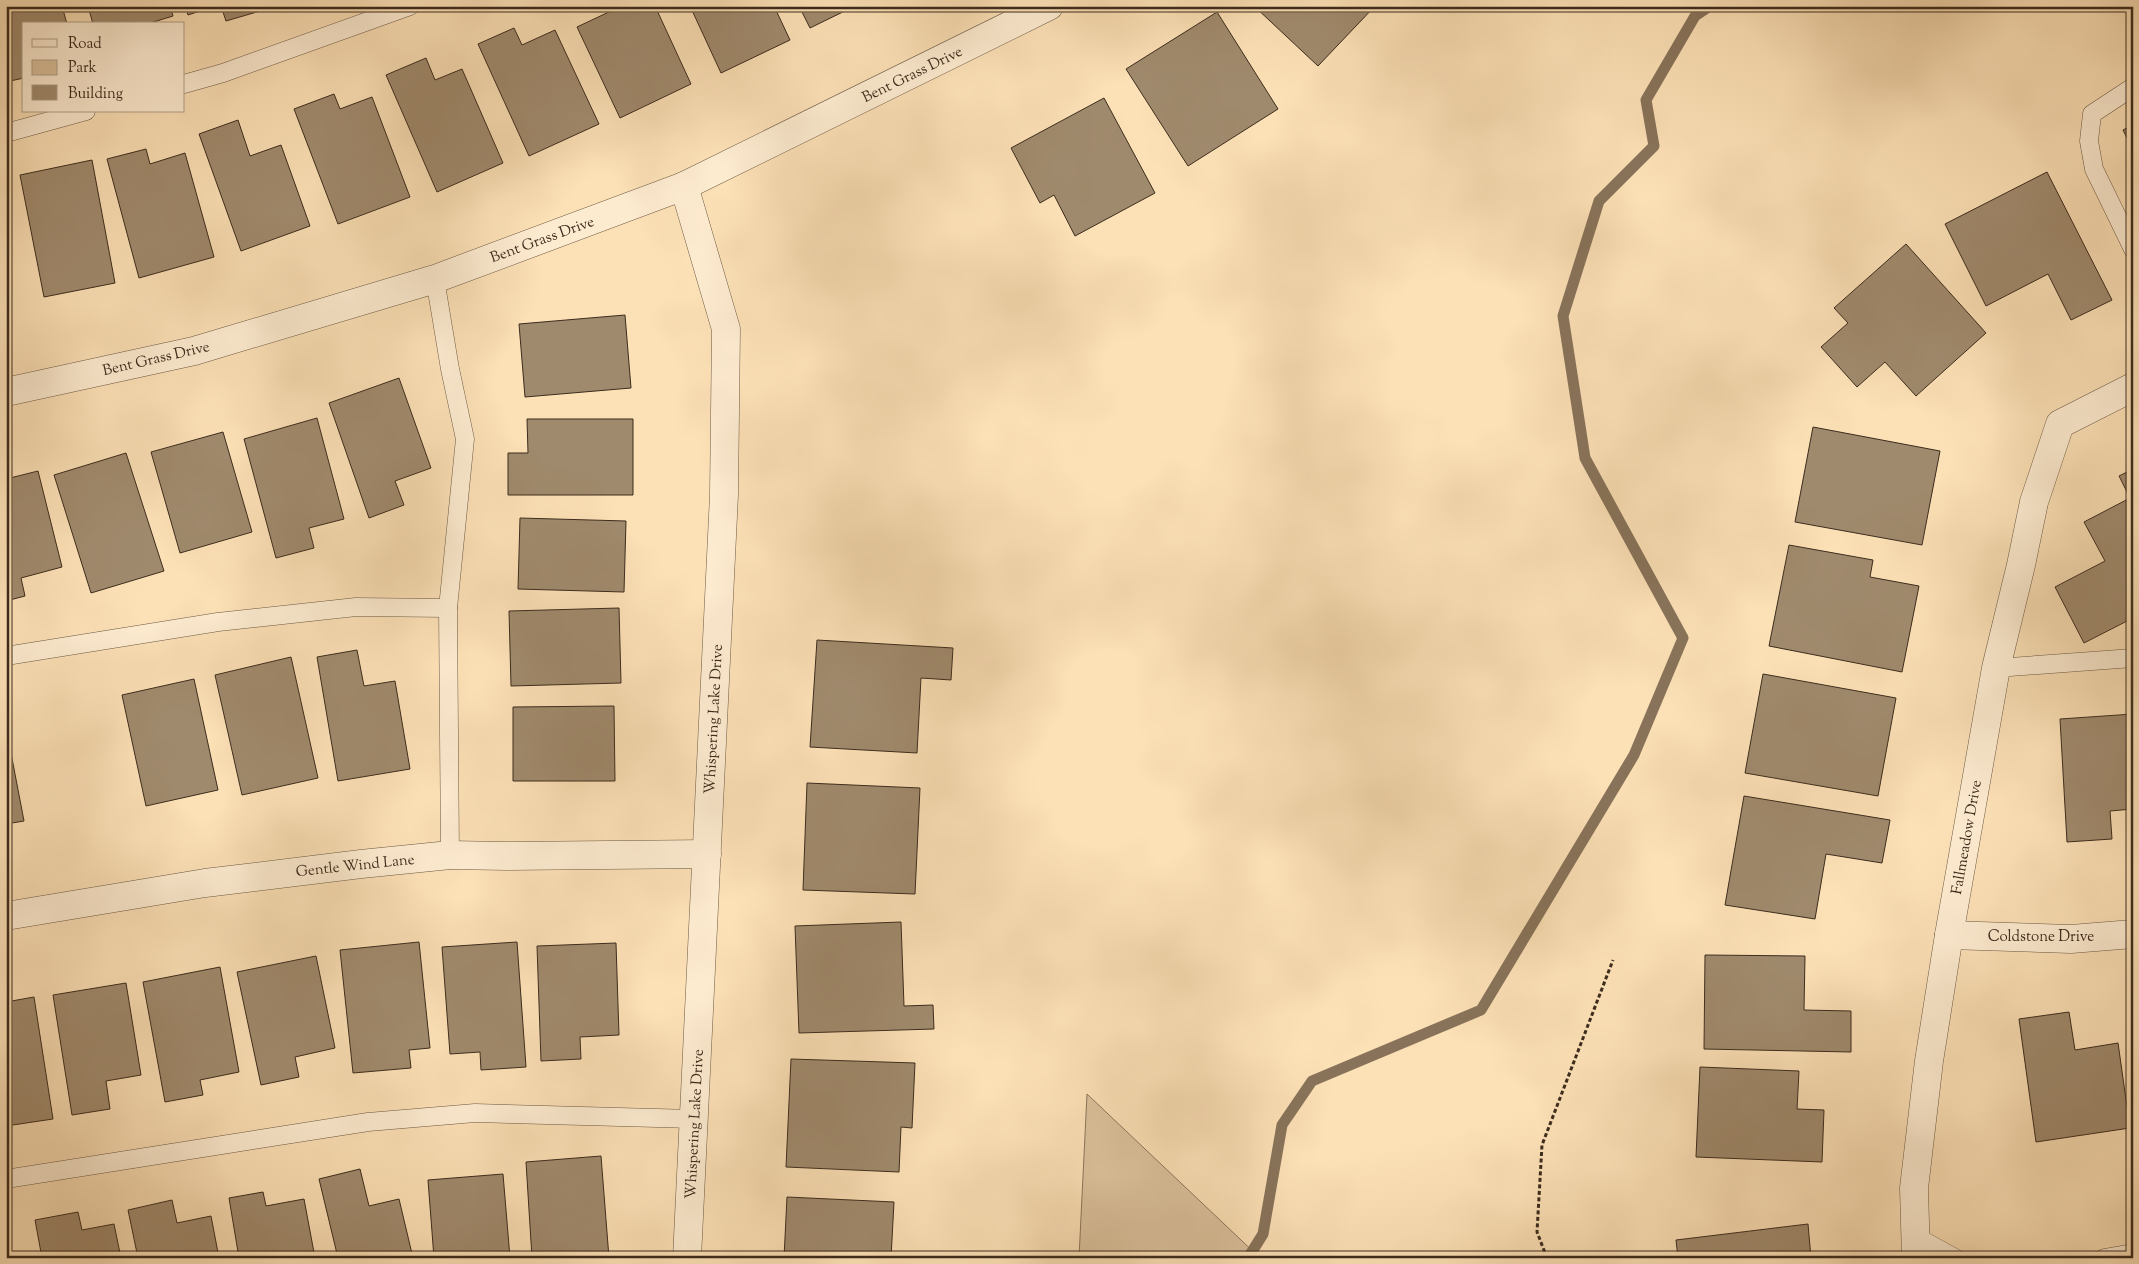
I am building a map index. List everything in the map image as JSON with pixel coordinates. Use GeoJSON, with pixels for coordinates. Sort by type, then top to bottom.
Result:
{"type":"FeatureCollection","features":[{"type":"Feature","properties":{"kind":"street","name":"Bent Grass Drive"},"geometry":{"type":"LineString","coordinates":[[6,392],[194,350],[435,279],[684,186],[1049,6]]}},
{"type":"Feature","properties":{"kind":"street","name":"Whispering Lake Drive"},"geometry":{"type":"LineString","coordinates":[[684,186],[726,329],[724,495],[687,1258]]}},
{"type":"Feature","properties":{"kind":"street","name":"Fallmeadow Drive"},"geometry":{"type":"LineString","coordinates":[[1916,1247],[1914,1188],[1929,1061],[1996,668],[2022,565],[2034,502],[2060,424],[2133,387]]}},
{"type":"Feature","properties":{"kind":"street","name":"Gentle Wind Lane"},"geometry":{"type":"LineString","coordinates":[[6,916],[205,883],[450,855],[707,854]]}},
{"type":"Feature","properties":{"kind":"street","name":"Coldstone Drive"},"geometry":{"type":"LineString","coordinates":[[1949,935],[2070,939],[2133,934]]}},
{"type":"Feature","properties":{"kind":"lane"},"geometry":{"type":"LineString","coordinates":[[185,84],[223,74],[410,6]]}},
{"type":"Feature","properties":{"kind":"lane"},"geometry":{"type":"LineString","coordinates":[[2133,86],[2092,114],[2089,141],[2094,168],[2133,249]]}},
{"type":"Feature","properties":{"kind":"lane"},"geometry":{"type":"LineString","coordinates":[[6,133],[82,112]]}},
{"type":"Feature","properties":{"kind":"lane"},"geometry":{"type":"LineString","coordinates":[[435,279],[450,369],[465,439],[448,608],[450,855]]}},
{"type":"Feature","properties":{"kind":"lane"},"geometry":{"type":"LineString","coordinates":[[6,656],[218,622],[356,607],[448,608]]}},
{"type":"Feature","properties":{"kind":"lane"},"geometry":{"type":"LineString","coordinates":[[1996,668],[2133,658]]}},
{"type":"Feature","properties":{"kind":"lane"},"geometry":{"type":"LineString","coordinates":[[6,1179],[368,1122],[475,1113],[694,1119]]}},
{"type":"Feature","properties":{"kind":"lane"},"geometry":{"type":"LineString","coordinates":[[1916,1247],[1955,1258]]}},
{"type":"Feature","properties":{"kind":"lane"},"geometry":{"type":"LineString","coordinates":[[2104,1258],[2133,1253]]}},
{"type":"Feature","properties":{"kind":"path"},"geometry":{"type":"LineString","coordinates":[[1547,1258],[1537,1232],[1542,1145],[1613,960]]}},
{"type":"Feature","properties":{"kind":"green space"},"geometry":{"type":"Polygon","coordinates":[[[1087,1094],[1260,1258],[1079,1258],[1087,1094]]]}},
{"type":"Feature","properties":{"kind":"building"},"geometry":{"type":"Polygon","coordinates":[[[6,6],[62,6],[66,22],[22,22],[22,78],[10,81],[6,66],[6,6]]]}},
{"type":"Feature","properties":{"kind":"building"},"geometry":{"type":"Polygon","coordinates":[[[88,6],[170,6],[173,16],[154,22],[92,22],[88,6]]]}},
{"type":"Feature","properties":{"kind":"building"},"geometry":{"type":"Polygon","coordinates":[[[185,6],[215,6],[188,15],[185,6]]]}},
{"type":"Feature","properties":{"kind":"building"},"geometry":{"type":"Polygon","coordinates":[[[221,6],[266,6],[267,9],[226,21],[221,6]]]}},
{"type":"Feature","properties":{"kind":"building"},"geometry":{"type":"Polygon","coordinates":[[[608,6],[655,6],[691,84],[620,118],[577,27],[611,11],[608,6]]]}},
{"type":"Feature","properties":{"kind":"building"},"geometry":{"type":"Polygon","coordinates":[[[690,6],[774,6],[790,40],[721,73],[690,6]]]}},
{"type":"Feature","properties":{"kind":"building"},"geometry":{"type":"Polygon","coordinates":[[[799,6],[855,6],[810,28],[799,6]]]}},
{"type":"Feature","properties":{"kind":"building"},"geometry":{"type":"Polygon","coordinates":[[[1254,6],[1375,6],[1318,66],[1254,6]]]}},
{"type":"Feature","properties":{"kind":"building"},"geometry":{"type":"Polygon","coordinates":[[[1217,12],[1278,109],[1188,166],[1126,69],[1217,12]]]}},
{"type":"Feature","properties":{"kind":"building"},"geometry":{"type":"Polygon","coordinates":[[[514,28],[522,45],[555,30],[599,124],[529,156],[478,44],[514,28]]]}},
{"type":"Feature","properties":{"kind":"building"},"geometry":{"type":"Polygon","coordinates":[[[426,58],[435,80],[462,69],[503,163],[437,192],[386,75],[426,58]]]}},
{"type":"Feature","properties":{"kind":"building"},"geometry":{"type":"Polygon","coordinates":[[[334,94],[340,109],[372,97],[410,197],[338,224],[294,109],[334,94]]]}},
{"type":"Feature","properties":{"kind":"building"},"geometry":{"type":"Polygon","coordinates":[[[1104,98],[1155,193],[1075,236],[1054,195],[1040,203],[1011,148],[1104,98]]]}},
{"type":"Feature","properties":{"kind":"building"},"geometry":{"type":"Polygon","coordinates":[[[238,120],[250,156],[281,145],[310,226],[241,251],[199,134],[238,120]]]}},
{"type":"Feature","properties":{"kind":"building"},"geometry":{"type":"Polygon","coordinates":[[[2133,125],[2133,150],[2123,130],[2133,125]]]}},
{"type":"Feature","properties":{"kind":"building"},"geometry":{"type":"Polygon","coordinates":[[[146,149],[150,164],[185,153],[214,257],[139,278],[107,159],[146,149]]]}},
{"type":"Feature","properties":{"kind":"building"},"geometry":{"type":"Polygon","coordinates":[[[92,160],[115,283],[44,297],[20,175],[92,160]]]}},
{"type":"Feature","properties":{"kind":"building"},"geometry":{"type":"Polygon","coordinates":[[[2047,172],[2112,300],[2071,320],[2048,274],[1986,306],[1945,224],[2047,172]]]}},
{"type":"Feature","properties":{"kind":"building"},"geometry":{"type":"Polygon","coordinates":[[[1906,244],[1986,333],[1916,396],[1885,362],[1857,387],[1821,347],[1848,323],[1834,308],[1906,244]]]}},
{"type":"Feature","properties":{"kind":"building"},"geometry":{"type":"Polygon","coordinates":[[[625,315],[631,388],[525,397],[519,324],[625,315]]]}},
{"type":"Feature","properties":{"kind":"building"},"geometry":{"type":"Polygon","coordinates":[[[399,378],[431,468],[395,481],[404,505],[369,518],[329,403],[399,378]]]}},
{"type":"Feature","properties":{"kind":"building"},"geometry":{"type":"Polygon","coordinates":[[[317,418],[344,519],[309,528],[314,548],[276,558],[244,439],[317,418]]]}},
{"type":"Feature","properties":{"kind":"building"},"geometry":{"type":"Polygon","coordinates":[[[527,419],[633,419],[633,495],[508,495],[508,453],[528,453],[527,419]]]}},
{"type":"Feature","properties":{"kind":"building"},"geometry":{"type":"Polygon","coordinates":[[[1813,427],[1940,451],[1922,545],[1795,522],[1813,427]]]}},
{"type":"Feature","properties":{"kind":"building"},"geometry":{"type":"Polygon","coordinates":[[[223,432],[252,532],[180,553],[151,452],[223,432]]]}},
{"type":"Feature","properties":{"kind":"building"},"geometry":{"type":"Polygon","coordinates":[[[126,453],[164,571],[91,593],[54,475],[126,453]]]}},
{"type":"Feature","properties":{"kind":"building"},"geometry":{"type":"Polygon","coordinates":[[[2133,469],[2133,618],[2084,643],[2055,587],[2105,561],[2084,522],[2130,498],[2119,476],[2133,469]]]}},
{"type":"Feature","properties":{"kind":"building"},"geometry":{"type":"Polygon","coordinates":[[[38,471],[62,567],[21,578],[25,596],[6,601],[6,479],[38,471]]]}},
{"type":"Feature","properties":{"kind":"building"},"geometry":{"type":"Polygon","coordinates":[[[520,518],[626,521],[624,592],[518,589],[520,518]]]}},
{"type":"Feature","properties":{"kind":"building"},"geometry":{"type":"Polygon","coordinates":[[[1789,545],[1873,560],[1870,577],[1919,586],[1902,672],[1769,646],[1789,545]]]}},
{"type":"Feature","properties":{"kind":"building"},"geometry":{"type":"Polygon","coordinates":[[[619,608],[621,683],[511,686],[509,611],[619,608]]]}},
{"type":"Feature","properties":{"kind":"building"},"geometry":{"type":"Polygon","coordinates":[[[817,640],[953,648],[951,680],[921,678],[917,753],[810,747],[817,640]]]}},
{"type":"Feature","properties":{"kind":"building"},"geometry":{"type":"Polygon","coordinates":[[[357,650],[364,686],[395,681],[410,769],[338,781],[317,657],[357,650]]]}},
{"type":"Feature","properties":{"kind":"building"},"geometry":{"type":"Polygon","coordinates":[[[291,657],[318,778],[242,795],[215,675],[291,657]]]}},
{"type":"Feature","properties":{"kind":"building"},"geometry":{"type":"Polygon","coordinates":[[[1763,674],[1896,698],[1878,796],[1745,773],[1763,674]]]}},
{"type":"Feature","properties":{"kind":"building"},"geometry":{"type":"Polygon","coordinates":[[[194,679],[218,790],[146,806],[122,695],[194,679]]]}},
{"type":"Feature","properties":{"kind":"building"},"geometry":{"type":"Polygon","coordinates":[[[614,706],[615,781],[513,781],[513,707],[614,706]]]}},
{"type":"Feature","properties":{"kind":"building"},"geometry":{"type":"Polygon","coordinates":[[[2133,714],[2133,809],[2110,811],[2112,839],[2067,842],[2060,719],[2133,714]]]}},
{"type":"Feature","properties":{"kind":"building"},"geometry":{"type":"Polygon","coordinates":[[[6,727],[24,821],[6,824],[6,727]]]}},
{"type":"Feature","properties":{"kind":"building"},"geometry":{"type":"Polygon","coordinates":[[[807,783],[920,788],[915,894],[803,890],[807,783]]]}},
{"type":"Feature","properties":{"kind":"building"},"geometry":{"type":"Polygon","coordinates":[[[1744,796],[1890,820],[1882,863],[1826,854],[1815,919],[1725,905],[1744,796]]]}},
{"type":"Feature","properties":{"kind":"building"},"geometry":{"type":"Polygon","coordinates":[[[901,922],[904,1006],[933,1005],[934,1029],[799,1033],[795,926],[901,922]]]}},
{"type":"Feature","properties":{"kind":"building"},"geometry":{"type":"Polygon","coordinates":[[[419,942],[430,1048],[409,1050],[411,1068],[353,1073],[340,950],[419,942]]]}},
{"type":"Feature","properties":{"kind":"building"},"geometry":{"type":"Polygon","coordinates":[[[517,942],[526,1067],[481,1070],[480,1052],[450,1054],[442,947],[517,942]]]}},
{"type":"Feature","properties":{"kind":"building"},"geometry":{"type":"Polygon","coordinates":[[[616,943],[619,1035],[580,1037],[581,1059],[541,1061],[537,946],[616,943]]]}},
{"type":"Feature","properties":{"kind":"building"},"geometry":{"type":"Polygon","coordinates":[[[1705,955],[1805,956],[1804,1010],[1851,1011],[1851,1052],[1704,1049],[1705,955]]]}},
{"type":"Feature","properties":{"kind":"building"},"geometry":{"type":"Polygon","coordinates":[[[316,956],[335,1048],[295,1057],[299,1077],[261,1085],[237,972],[316,956]]]}},
{"type":"Feature","properties":{"kind":"building"},"geometry":{"type":"Polygon","coordinates":[[[220,967],[239,1072],[200,1080],[203,1095],[165,1102],[143,982],[220,967]]]}},
{"type":"Feature","properties":{"kind":"building"},"geometry":{"type":"Polygon","coordinates":[[[126,983],[141,1075],[106,1081],[110,1109],[72,1115],[53,995],[126,983]]]}},
{"type":"Feature","properties":{"kind":"building"},"geometry":{"type":"Polygon","coordinates":[[[34,997],[53,1119],[6,1126],[6,1002],[34,997]]]}},
{"type":"Feature","properties":{"kind":"building"},"geometry":{"type":"Polygon","coordinates":[[[2069,1012],[2075,1050],[2118,1043],[2130,1128],[2036,1142],[2019,1019],[2069,1012]]]}},
{"type":"Feature","properties":{"kind":"building"},"geometry":{"type":"Polygon","coordinates":[[[791,1059],[915,1063],[912,1128],[901,1127],[899,1172],[786,1167],[791,1059]]]}},
{"type":"Feature","properties":{"kind":"building"},"geometry":{"type":"Polygon","coordinates":[[[1700,1067],[1799,1071],[1797,1109],[1824,1110],[1822,1162],[1696,1157],[1700,1067]]]}},
{"type":"Feature","properties":{"kind":"building"},"geometry":{"type":"Polygon","coordinates":[[[601,1156],[609,1258],[532,1258],[526,1162],[601,1156]]]}},
{"type":"Feature","properties":{"kind":"building"},"geometry":{"type":"Polygon","coordinates":[[[360,1169],[369,1206],[399,1199],[413,1258],[338,1258],[319,1179],[360,1169]]]}},
{"type":"Feature","properties":{"kind":"building"},"geometry":{"type":"Polygon","coordinates":[[[503,1174],[510,1258],[434,1258],[428,1180],[503,1174]]]}},
{"type":"Feature","properties":{"kind":"building"},"geometry":{"type":"Polygon","coordinates":[[[263,1192],[266,1206],[304,1199],[315,1258],[239,1258],[229,1198],[263,1192]]]}},
{"type":"Feature","properties":{"kind":"building"},"geometry":{"type":"Polygon","coordinates":[[[787,1197],[894,1202],[891,1258],[784,1258],[787,1197]]]}},
{"type":"Feature","properties":{"kind":"building"},"geometry":{"type":"Polygon","coordinates":[[[172,1200],[177,1223],[211,1216],[219,1258],[138,1258],[128,1210],[172,1200]]]}},
{"type":"Feature","properties":{"kind":"building"},"geometry":{"type":"Polygon","coordinates":[[[78,1212],[82,1230],[114,1224],[121,1258],[42,1258],[35,1220],[78,1212]]]}},
{"type":"Feature","properties":{"kind":"building"},"geometry":{"type":"Polygon","coordinates":[[[1808,1224],[1811,1258],[1678,1258],[1676,1240],[1808,1224]]]}},
{"type":"Feature","properties":{"kind":"waterway"},"geometry":{"type":"LineString","coordinates":[[1248,1258],[1263,1234],[1282,1125],[1312,1081],[1481,1010],[1634,755],[1683,638],[1585,458],[1563,316],[1599,201],[1654,146],[1646,100],[1695,16],[1710,6]]}}]}
